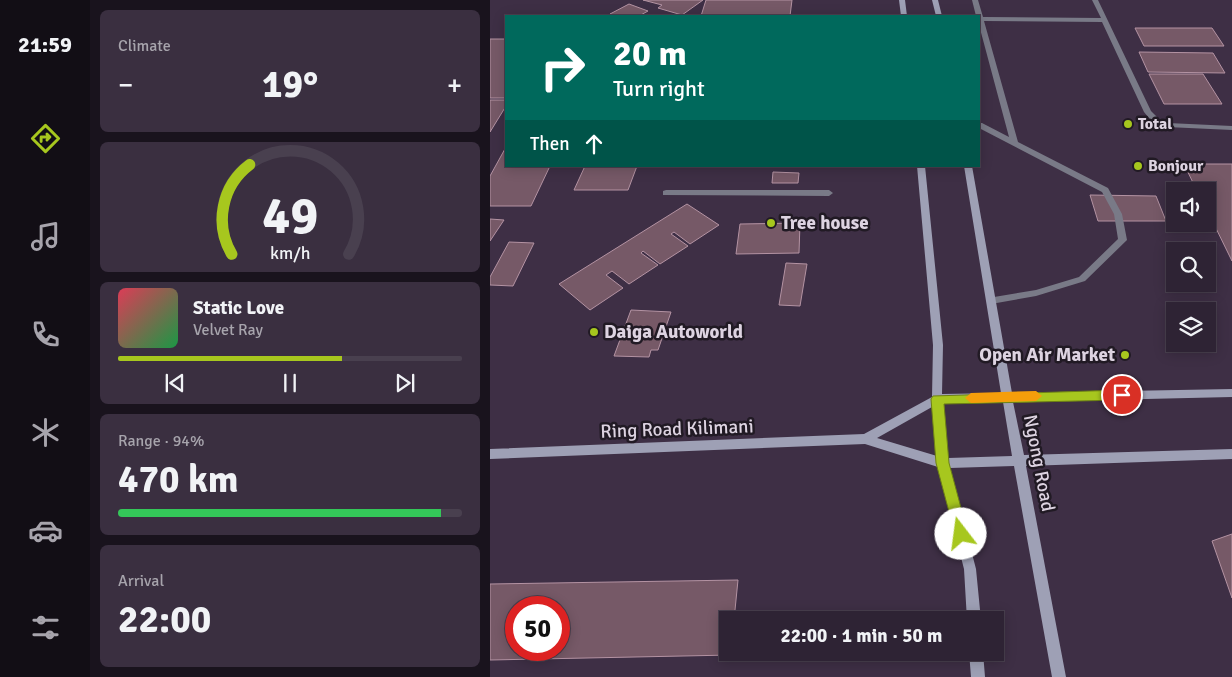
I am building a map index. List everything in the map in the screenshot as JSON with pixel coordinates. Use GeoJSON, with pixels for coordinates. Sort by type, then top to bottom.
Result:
{"type":"FeatureCollection","features":[{"type":"Feature","properties":{"kind":"main road"},"geometry":{"type":"LineString","coordinates":[[902,0],[904,15]]}},
{"type":"Feature","properties":{"kind":"main road"},"geometry":{"type":"LineString","coordinates":[[935,0],[939,15]]}},
{"type":"Feature","properties":{"kind":"main road"},"geometry":{"type":"LineString","coordinates":[[921,167],[938,345],[937,399],[943,463],[970,569],[973,611]]}},
{"type":"Feature","properties":{"kind":"main road","name":"Ngong Road"},"geometry":{"type":"LineString","coordinates":[[968,167],[1007,396],[1060,677]]}},
{"type":"Feature","properties":{"kind":"main road"},"geometry":{"type":"LineString","coordinates":[[865,439],[937,399],[1007,396],[1232,393]]}},
{"type":"Feature","properties":{"kind":"main road"},"geometry":{"type":"LineString","coordinates":[[865,439],[943,463],[1232,454]]}},
{"type":"Feature","properties":{"kind":"main road","name":"Ring Road Kilimani"},"geometry":{"type":"LineString","coordinates":[[490,454],[865,439]]}},
{"type":"Feature","properties":{"kind":"main road"},"geometry":{"type":"LineString","coordinates":[[977,661],[978,677]]}},
{"type":"Feature","properties":{"kind":"lane"},"geometry":{"type":"LineString","coordinates":[[975,0],[978,15]]}},
{"type":"Feature","properties":{"kind":"lane"},"geometry":{"type":"LineString","coordinates":[[1095,0],[1148,112],[1156,121],[1167,125],[1232,128]]}},
{"type":"Feature","properties":{"kind":"lane"},"geometry":{"type":"LineString","coordinates":[[980,19],[1105,20]]}},
{"type":"Feature","properties":{"kind":"lane"},"geometry":{"type":"LineString","coordinates":[[980,23],[1014,142]]}},
{"type":"Feature","properties":{"kind":"lane"},"geometry":{"type":"LineString","coordinates":[[980,125],[1105,190],[1118,214],[1123,240],[1082,279],[1036,293],[991,300]]}},
{"type":"Feature","properties":{"kind":"lane"},"geometry":{"type":"LineString","coordinates":[[666,193],[829,193]]}},
{"type":"Feature","properties":{"kind":"building"},"geometry":{"type":"Polygon","coordinates":[[[643,0],[703,0],[682,15],[658,8],[662,5],[643,0]]]}},
{"type":"Feature","properties":{"kind":"building"},"geometry":{"type":"Polygon","coordinates":[[[706,0],[792,0],[790,15],[701,15],[706,0]]]}},
{"type":"Feature","properties":{"kind":"building"},"geometry":{"type":"Polygon","coordinates":[[[629,4],[648,11],[641,15],[610,14],[629,4]]]}},
{"type":"Feature","properties":{"kind":"building"},"geometry":{"type":"Polygon","coordinates":[[[1135,28],[1212,28],[1224,46],[1144,46],[1135,28]]]}},
{"type":"Feature","properties":{"kind":"building"},"geometry":{"type":"Polygon","coordinates":[[[490,39],[505,39],[505,98],[490,98],[490,39]]]}},
{"type":"Feature","properties":{"kind":"building"},"geometry":{"type":"Polygon","coordinates":[[[1139,52],[1213,53],[1225,73],[1148,72],[1139,52]]]}},
{"type":"Feature","properties":{"kind":"building"},"geometry":{"type":"Polygon","coordinates":[[[1149,74],[1203,74],[1222,104],[1164,104],[1149,74]]]}},
{"type":"Feature","properties":{"kind":"building"},"geometry":{"type":"Polygon","coordinates":[[[490,100],[505,100],[505,108],[490,132],[490,100]]]}},
{"type":"Feature","properties":{"kind":"building"},"geometry":{"type":"Polygon","coordinates":[[[505,149],[505,167],[550,167],[531,206],[490,206],[490,176],[505,149]]]}},
{"type":"Feature","properties":{"kind":"building"},"geometry":{"type":"Polygon","coordinates":[[[1184,164],[1232,164],[1232,261],[1216,228],[1216,182],[1193,182],[1184,164]]]}},
{"type":"Feature","properties":{"kind":"building"},"geometry":{"type":"Polygon","coordinates":[[[585,167],[637,167],[628,190],[574,190],[585,167]]]}},
{"type":"Feature","properties":{"kind":"building"},"geometry":{"type":"Polygon","coordinates":[[[773,172],[799,173],[798,183],[772,183],[773,172]]]}},
{"type":"Feature","properties":{"kind":"building"},"geometry":{"type":"Polygon","coordinates":[[[1090,195],[1156,196],[1166,221],[1098,221],[1090,195]]]}},
{"type":"Feature","properties":{"kind":"building"},"geometry":{"type":"Polygon","coordinates":[[[687,204],[719,225],[690,244],[674,232],[671,234],[688,246],[660,264],[643,251],[641,253],[658,265],[629,284],[612,271],[606,275],[623,288],[590,310],[559,284],[687,204]]]}},
{"type":"Feature","properties":{"kind":"building"},"geometry":{"type":"Polygon","coordinates":[[[490,219],[504,220],[490,241],[490,219]]]}},
{"type":"Feature","properties":{"kind":"building"},"geometry":{"type":"Polygon","coordinates":[[[800,223],[799,253],[736,254],[740,224],[800,223]]]}},
{"type":"Feature","properties":{"kind":"building"},"geometry":{"type":"Polygon","coordinates":[[[509,242],[534,243],[513,286],[490,285],[490,277],[509,242]]]}},
{"type":"Feature","properties":{"kind":"building"},"geometry":{"type":"Polygon","coordinates":[[[786,263],[807,264],[800,306],[779,305],[786,263]]]}},
{"type":"Feature","properties":{"kind":"building"},"geometry":{"type":"Polygon","coordinates":[[[631,310],[671,312],[658,350],[651,350],[649,357],[614,356],[631,310]]]}},
{"type":"Feature","properties":{"kind":"building"},"geometry":{"type":"Polygon","coordinates":[[[1232,534],[1232,598],[1212,541],[1232,534]]]}},
{"type":"Feature","properties":{"kind":"building"},"geometry":{"type":"Polygon","coordinates":[[[738,580],[735,611],[719,611],[719,655],[570,658],[570,596],[505,596],[505,660],[490,660],[490,584],[738,580]]]}},
{"type":"Feature","properties":{"kind":"slow traffic"},"geometry":{"type":"LineString","coordinates":[[971,398],[1036,396]]}},
{"type":"Feature","properties":{"kind":"place","name":"Total"},"geometry":{"type":"Point","coordinates":[1128,124]}},
{"type":"Feature","properties":{"kind":"place","name":"Bonjour"},"geometry":{"type":"Point","coordinates":[1138,166]}},
{"type":"Feature","properties":{"kind":"place","name":"Tree house"},"geometry":{"type":"Point","coordinates":[771,223]}},
{"type":"Feature","properties":{"kind":"place","name":"Daiga Autoworld"},"geometry":{"type":"Point","coordinates":[594,332]}},
{"type":"Feature","properties":{"kind":"place","name":"Open Air Market"},"geometry":{"type":"Point","coordinates":[1125,355]}},
{"type":"Feature","properties":{"kind":"route"},"geometry":{"type":"LineString","coordinates":[[961,534],[943,463],[937,399],[1122,395]]}}]}
